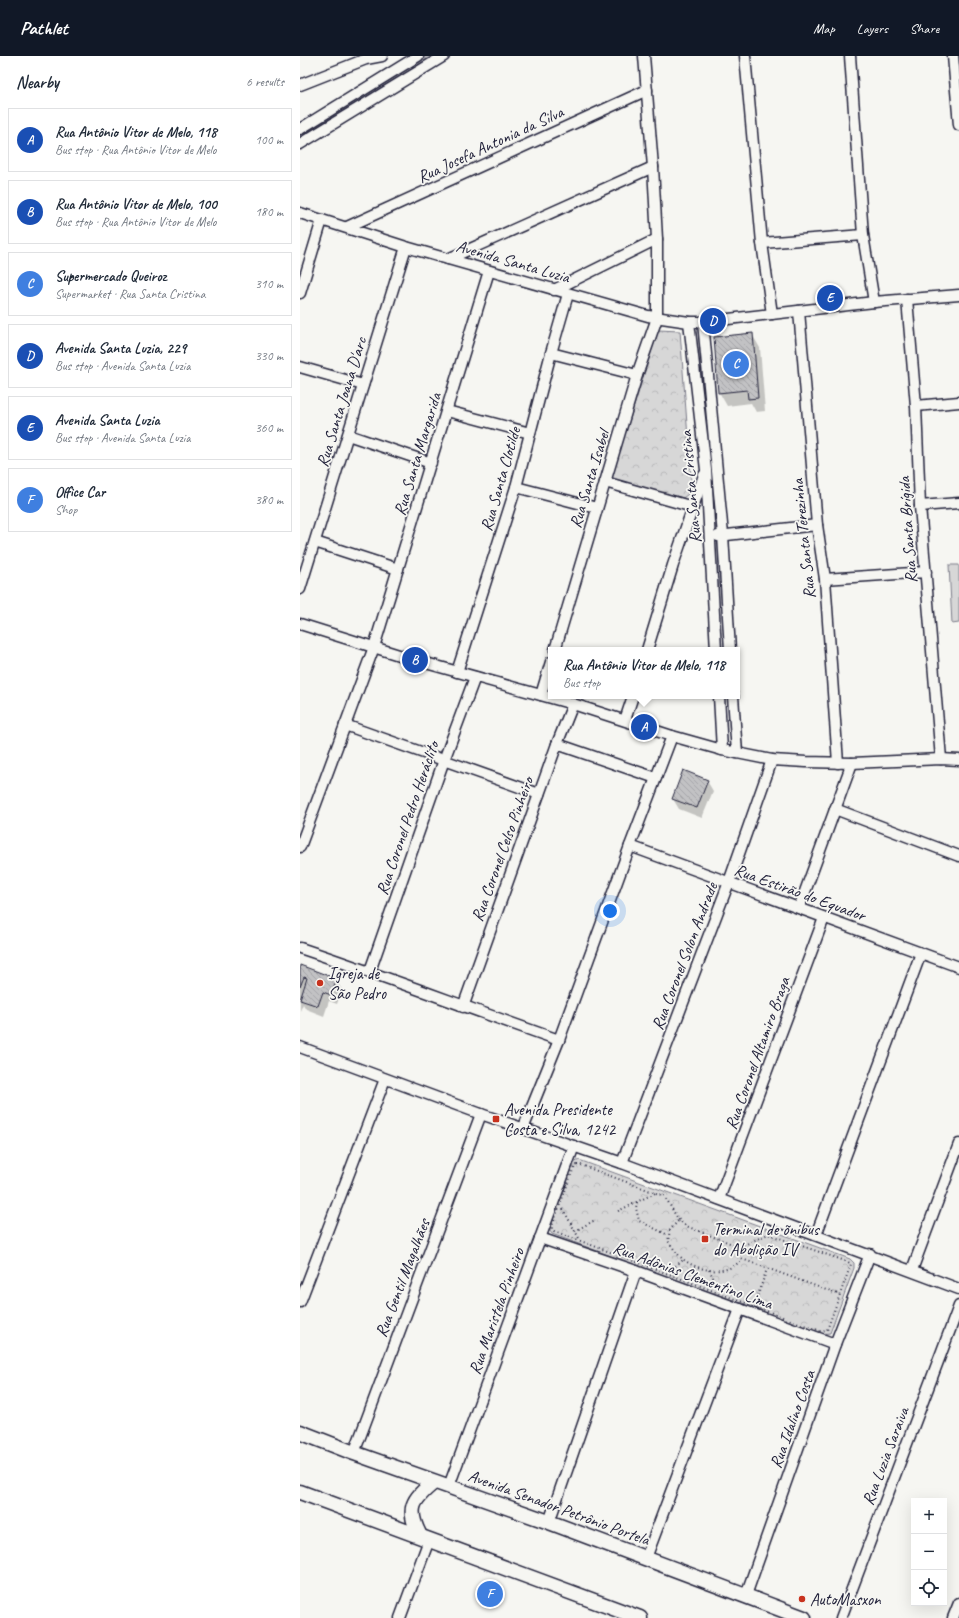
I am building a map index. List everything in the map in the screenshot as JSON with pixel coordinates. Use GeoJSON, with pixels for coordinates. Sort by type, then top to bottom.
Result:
{"type":"FeatureCollection","features":[{"type":"Feature","properties":{"kind":"street"},"geometry":{"type":"LineString","coordinates":[[300,85],[366,59],[382,56]]}},
{"type":"Feature","properties":{"kind":"street"},"geometry":{"type":"LineString","coordinates":[[300,129],[418,56]]}},
{"type":"Feature","properties":{"kind":"street"},"geometry":{"type":"LineString","coordinates":[[300,144],[444,56]]}},
{"type":"Feature","properties":{"kind":"street","name":"Rua Santa Isabel"},"geometry":{"type":"LineString","coordinates":[[556,647],[637,375],[657,318],[657,239],[644,56]]}},
{"type":"Feature","properties":{"kind":"street"},"geometry":{"type":"LineString","coordinates":[[745,56],[762,243],[772,314]]}},
{"type":"Feature","properties":{"kind":"street"},"geometry":{"type":"LineString","coordinates":[[850,56],[863,235],[874,302]]}},
{"type":"Feature","properties":{"kind":"street"},"geometry":{"type":"LineString","coordinates":[[953,56],[959,126]]}},
{"type":"Feature","properties":{"kind":"street","name":"Rua Josefa Antonia da Silva"},"geometry":{"type":"LineString","coordinates":[[347,227],[647,90]]}},
{"type":"Feature","properties":{"kind":"street"},"geometry":{"type":"LineString","coordinates":[[448,259],[653,168]]}},
{"type":"Feature","properties":{"kind":"street","name":"Avenida Santa Luzia"},"geometry":{"type":"LineString","coordinates":[[300,214],[347,227],[406,247],[568,294],[657,318],[689,322],[703,322],[874,302],[959,295]]}},
{"type":"Feature","properties":{"kind":"street"},"geometry":{"type":"LineString","coordinates":[[300,293],[322,220]]}},
{"type":"Feature","properties":{"kind":"street"},"geometry":{"type":"LineString","coordinates":[[762,243],[863,235]]}},
{"type":"Feature","properties":{"kind":"street"},"geometry":{"type":"LineString","coordinates":[[554,290],[657,239]]}},
{"type":"Feature","properties":{"kind":"street","name":"Rua Santa Joana D'arc"},"geometry":{"type":"LineString","coordinates":[[300,589],[406,247]]}},
{"type":"Feature","properties":{"kind":"street","name":"Rua Santa Margarida"},"geometry":{"type":"LineString","coordinates":[[300,847],[304,822],[345,725],[374,647],[489,271]]}},
{"type":"Feature","properties":{"kind":"street","name":"Rua Santa Clotilde"},"geometry":{"type":"LineString","coordinates":[[457,672],[516,487],[568,294]]}},
{"type":"Feature","properties":{"kind":"street","name":"Rua Santa Brígida"},"geometry":{"type":"LineString","coordinates":[[907,299],[916,406],[920,506],[941,759]]}},
{"type":"Feature","properties":{"kind":"street","name":"Rua Santa Terezinha"},"geometry":{"type":"LineString","coordinates":[[800,311],[817,524],[825,579],[838,763]]}},
{"type":"Feature","properties":{"kind":"street","name":"Rua Santa Cristina"},"geometry":{"type":"LineString","coordinates":[[689,322],[706,470],[716,647]]}},
{"type":"Feature","properties":{"kind":"street","name":"Rua Santa Cristina"},"geometry":{"type":"LineString","coordinates":[[703,322],[723,535],[730,647]]}},
{"type":"Feature","properties":{"kind":"street"},"geometry":{"type":"LineString","coordinates":[[551,353],[637,375]]}},
{"type":"Feature","properties":{"kind":"street"},"geometry":{"type":"LineString","coordinates":[[300,367],[363,385]]}},
{"type":"Feature","properties":{"kind":"street"},"geometry":{"type":"LineString","coordinates":[[916,406],[959,402]]}},
{"type":"Feature","properties":{"kind":"street"},"geometry":{"type":"LineString","coordinates":[[447,411],[530,433]]}},
{"type":"Feature","properties":{"kind":"street"},"geometry":{"type":"LineString","coordinates":[[348,435],[431,463]]}},
{"type":"Feature","properties":{"kind":"street"},"geometry":{"type":"LineString","coordinates":[[648,647],[706,470]]}},
{"type":"Feature","properties":{"kind":"street"},"geometry":{"type":"LineString","coordinates":[[605,482],[693,507]]}},
{"type":"Feature","properties":{"kind":"street"},"geometry":{"type":"LineString","coordinates":[[516,487],[597,508]]}},
{"type":"Feature","properties":{"kind":"street"},"geometry":{"type":"LineString","coordinates":[[920,506],[959,503]]}},
{"type":"Feature","properties":{"kind":"street"},"geometry":{"type":"LineString","coordinates":[[710,537],[817,524]]}},
{"type":"Feature","properties":{"kind":"street"},"geometry":{"type":"LineString","coordinates":[[315,542],[398,569]]}},
{"type":"Feature","properties":{"kind":"street"},"geometry":{"type":"LineString","coordinates":[[825,579],[926,572]]}},
{"type":"Feature","properties":{"kind":"street"},"geometry":{"type":"LineString","coordinates":[[300,624],[457,672],[548,697]]}},
{"type":"Feature","properties":{"kind":"street"},"geometry":{"type":"LineString","coordinates":[[542,695],[548,673]]}},
{"type":"Feature","properties":{"kind":"street","name":"Rua Coronel Pedro Heráclito"},"geometry":{"type":"LineString","coordinates":[[370,971],[444,760],[475,677]]}},
{"type":"Feature","properties":{"kind":"street"},"geometry":{"type":"LineString","coordinates":[[556,699],[672,736],[722,750],[772,760],[852,763],[941,759],[959,760]]}},
{"type":"Feature","properties":{"kind":"street"},"geometry":{"type":"LineString","coordinates":[[625,720],[632,699]]}},
{"type":"Feature","properties":{"kind":"street"},"geometry":{"type":"LineString","coordinates":[[719,699],[722,750]]}},
{"type":"Feature","properties":{"kind":"street"},"geometry":{"type":"LineString","coordinates":[[733,699],[737,753]]}},
{"type":"Feature","properties":{"kind":"street","name":"Rua Coronel Celso Pinheiro"},"geometry":{"type":"LineString","coordinates":[[463,1007],[557,744],[573,704]]}},
{"type":"Feature","properties":{"kind":"street"},"geometry":{"type":"LineString","coordinates":[[345,725],[539,794]]}},
{"type":"Feature","properties":{"kind":"street"},"geometry":{"type":"LineString","coordinates":[[523,1129],[559,1040],[672,736]]}},
{"type":"Feature","properties":{"kind":"street"},"geometry":{"type":"LineString","coordinates":[[557,744],[656,778]]}},
{"type":"Feature","properties":{"kind":"street","name":"Rua Coronel Solon Andrade"},"geometry":{"type":"LineString","coordinates":[[622,1163],[729,882],[772,760]]}},
{"type":"Feature","properties":{"kind":"street"},"geometry":{"type":"LineString","coordinates":[[799,908],[852,763]]}},
{"type":"Feature","properties":{"kind":"street"},"geometry":{"type":"LineString","coordinates":[[835,809],[959,856]]}},
{"type":"Feature","properties":{"kind":"street","name":"Rua Estirão do Equador"},"geometry":{"type":"LineString","coordinates":[[630,846],[959,968]]}},
{"type":"Feature","properties":{"kind":"street","name":"Rua Coronel Altamiro Braga"},"geometry":{"type":"LineString","coordinates":[[719,1199],[824,918]]}},
{"type":"Feature","properties":{"kind":"street"},"geometry":{"type":"LineString","coordinates":[[300,948],[370,971],[463,1007],[559,1040]]}},
{"type":"Feature","properties":{"kind":"street"},"geometry":{"type":"LineString","coordinates":[[816,1234],[921,953]]}},
{"type":"Feature","properties":{"kind":"street"},"geometry":{"type":"LineString","coordinates":[[300,1047],[481,1114],[622,1163],[671,1183],[816,1234],[959,1289]]}},
{"type":"Feature","properties":{"kind":"street"},"geometry":{"type":"LineString","coordinates":[[300,1302],[385,1079]]}},
{"type":"Feature","properties":{"kind":"street","name":"Rua Gentil Magalhães"},"geometry":{"type":"LineString","coordinates":[[354,1453],[481,1114]]}},
{"type":"Feature","properties":{"kind":"street"},"geometry":{"type":"LineString","coordinates":[[912,1270],[959,1144]]}},
{"type":"Feature","properties":{"kind":"street","name":"Rua Maristela Pinheiro"},"geometry":{"type":"LineString","coordinates":[[449,1486],[574,1146]]}},
{"type":"Feature","properties":{"kind":"street","name":"Rua Adônias Clementino Lima"},"geometry":{"type":"LineString","coordinates":[[540,1238],[636,1271],[835,1344]]}},
{"type":"Feature","properties":{"kind":"street","name":"Rua Idalino Costa"},"geometry":{"type":"LineString","coordinates":[[746,1595],[835,1344],[870,1254]]}},
{"type":"Feature","properties":{"kind":"street"},"geometry":{"type":"LineString","coordinates":[[549,1522],[636,1271]]}},
{"type":"Feature","properties":{"kind":"street","name":"Rua Luzia Saraiva"},"geometry":{"type":"LineString","coordinates":[[841,1618],[959,1306]]}},
{"type":"Feature","properties":{"kind":"street"},"geometry":{"type":"LineString","coordinates":[[646,1558],[740,1309]]}},
{"type":"Feature","properties":{"kind":"street","name":"Avenida Senador Petrônio Portela"},"geometry":{"type":"LineString","coordinates":[[300,1432],[434,1482],[549,1522],[804,1618]]}},
{"type":"Feature","properties":{"kind":"street"},"geometry":{"type":"LineString","coordinates":[[425,1538],[412,1518],[411,1511],[418,1496],[434,1482]]}},
{"type":"Feature","properties":{"kind":"street"},"geometry":{"type":"LineString","coordinates":[[300,1492],[640,1618]]}},
{"type":"Feature","properties":{"kind":"street"},"geometry":{"type":"LineString","coordinates":[[400,1618],[425,1538]]}},
{"type":"Feature","properties":{"kind":"street"},"geometry":{"type":"LineString","coordinates":[[953,1618],[959,1603]]}},
{"type":"Feature","properties":{"kind":"path"},"geometry":{"type":"LineString","coordinates":[[577,1165],[581,1165],[664,1196],[669,1202],[678,1221],[686,1226],[740,1247],[768,1234],[851,1264],[829,1328],[828,1330],[820,1331],[560,1234],[552,1228],[560,1205],[573,1170],[577,1165]]}},
{"type":"Feature","properties":{"kind":"path"},"geometry":{"type":"LineString","coordinates":[[618,1211],[656,1193]]}},
{"type":"Feature","properties":{"kind":"path"},"geometry":{"type":"LineString","coordinates":[[637,1202],[636,1208],[640,1221],[668,1235]]}},
{"type":"Feature","properties":{"kind":"path"},"geometry":{"type":"LineString","coordinates":[[560,1205],[581,1241]]}},
{"type":"Feature","properties":{"kind":"path"},"geometry":{"type":"LineString","coordinates":[[575,1231],[595,1220]]}},
{"type":"Feature","properties":{"kind":"path"},"geometry":{"type":"LineString","coordinates":[[678,1221],[670,1230],[668,1241],[683,1260],[690,1264],[709,1270],[718,1271],[738,1264],[742,1260]]}},
{"type":"Feature","properties":{"kind":"path"},"geometry":{"type":"LineString","coordinates":[[735,1244],[742,1260],[840,1296]]}},
{"type":"Feature","properties":{"kind":"path"},"geometry":{"type":"LineString","coordinates":[[666,1273],[683,1260]]}},
{"type":"Feature","properties":{"kind":"path"},"geometry":{"type":"LineString","coordinates":[[754,1306],[767,1269]]}},
{"type":"Feature","properties":{"kind":"path"},"geometry":{"type":"LineString","coordinates":[[709,1270],[722,1294]]}},
{"type":"Feature","properties":{"kind":"green space"},"geometry":{"type":"Polygon","coordinates":[[[658,330],[680,331],[692,491],[683,498],[611,479],[658,330]]]}},
{"type":"Feature","properties":{"kind":"green space"},"geometry":{"type":"Polygon","coordinates":[[[949,565],[959,565],[959,623],[952,624],[949,565]]]}},
{"type":"Feature","properties":{"kind":"green space"},"geometry":{"type":"Polygon","coordinates":[[[579,1160],[850,1259],[854,1263],[854,1268],[830,1333],[819,1334],[552,1234],[549,1230],[549,1225],[570,1169],[574,1163],[579,1160]]]}},
{"type":"Feature","properties":{"kind":"building"},"geometry":{"type":"Polygon","coordinates":[[[753,333],[758,398],[748,399],[747,390],[718,393],[714,337],[753,333]]]}},
{"type":"Feature","properties":{"kind":"building"},"geometry":{"type":"Polygon","coordinates":[[[683,770],[708,780],[697,808],[672,799],[683,770]]]}},
{"type":"Feature","properties":{"kind":"building","name":"Igreja de São Pedro"},"geometry":{"type":"Polygon","coordinates":[[[300,965],[337,979],[331,995],[323,992],[318,1006],[300,1000],[307,978],[304,977],[300,987],[300,965]]]}},
{"type":"Feature","properties":{"kind":"waterway"},"geometry":{"type":"LineString","coordinates":[[300,138],[434,56]]}},
{"type":"Feature","properties":{"kind":"place","name":"Avenida Santa Luzia"},"geometry":{"type":"Point","coordinates":[830,298]}},
{"type":"Feature","properties":{"kind":"place","name":"Avenida Santa Luzia, 229"},"geometry":{"type":"Point","coordinates":[713,321]}},
{"type":"Feature","properties":{"kind":"place","name":"Supermercado Queiroz"},"geometry":{"type":"Point","coordinates":[736,364]}},
{"type":"Feature","properties":{"kind":"place","name":"Rua Antônio Vitor de Melo, 100"},"geometry":{"type":"Point","coordinates":[415,660]}},
{"type":"Feature","properties":{"kind":"place","name":"Rua Antônio Vitor de Melo, 118"},"geometry":{"type":"Point","coordinates":[644,727]}},
{"type":"Feature","properties":{"kind":"place","name":"Igreja de São Pedro"},"geometry":{"type":"Point","coordinates":[320,983]}},
{"type":"Feature","properties":{"kind":"place","name":"Avenida Presidente Costa e Silva, 1242"},"geometry":{"type":"Point","coordinates":[496,1119]}},
{"type":"Feature","properties":{"kind":"place","name":"Terminal de õnibus do Abolição IV"},"geometry":{"type":"Point","coordinates":[705,1239]}},
{"type":"Feature","properties":{"kind":"place","name":"Office Car"},"geometry":{"type":"Point","coordinates":[490,1594]}},
{"type":"Feature","properties":{"kind":"place","name":"AutoMasxon"},"geometry":{"type":"Point","coordinates":[802,1599]}}]}
